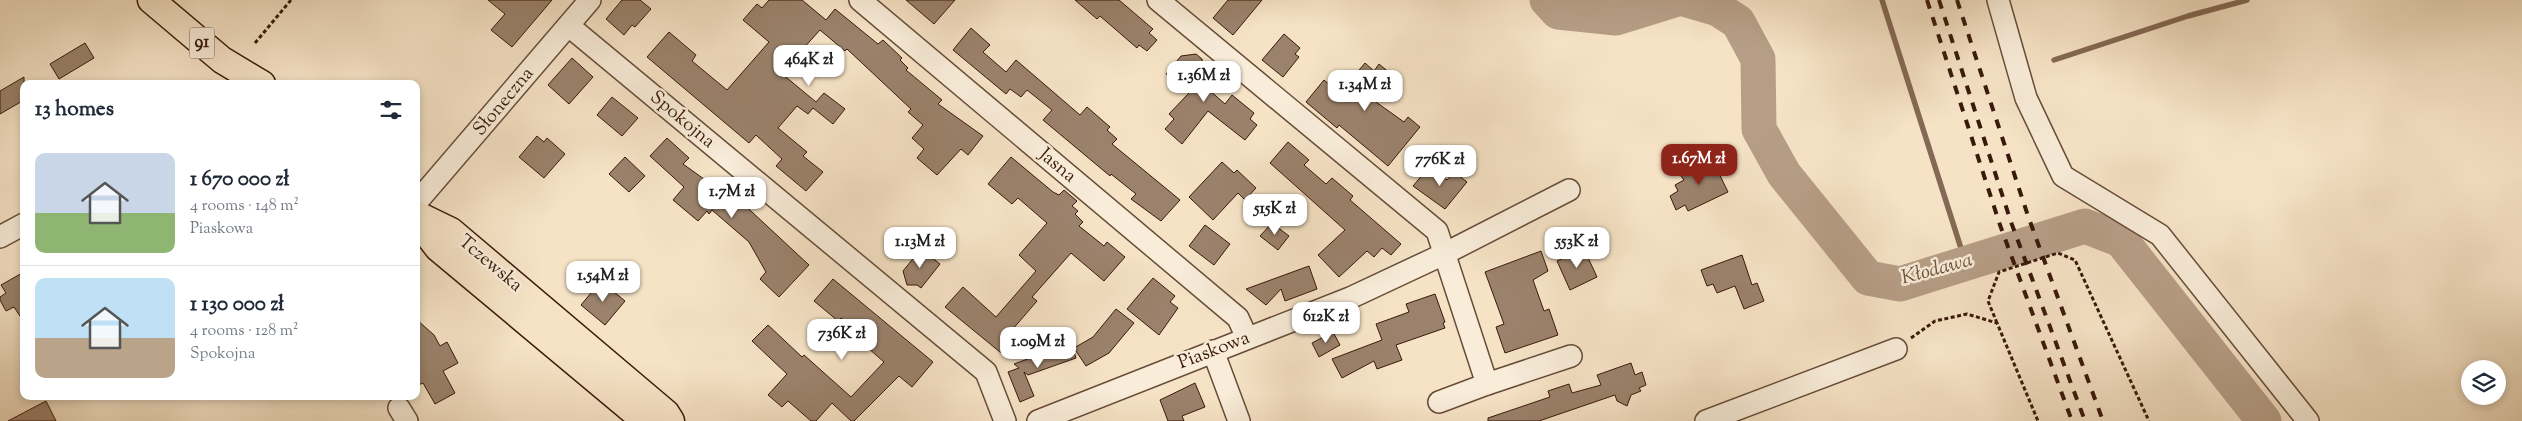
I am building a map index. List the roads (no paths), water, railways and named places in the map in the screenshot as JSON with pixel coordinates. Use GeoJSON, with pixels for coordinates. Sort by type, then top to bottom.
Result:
{"type":"FeatureCollection","features":[{"type":"Feature","properties":{"kind":"main road","name":"91"},"geometry":{"type":"LineString","coordinates":[[151,0],[222,60],[254,80]]}},
{"type":"Feature","properties":{"kind":"main road","name":"91"},"geometry":{"type":"LineString","coordinates":[[179,0],[229,43],[256,80]]}},
{"type":"Feature","properties":{"kind":"main road","name":"Tczewska"},"geometry":{"type":"LineString","coordinates":[[420,216],[451,231],[666,413],[671,421]]}},
{"type":"Feature","properties":{"kind":"main road","name":"Tczewska"},"geometry":{"type":"LineString","coordinates":[[420,225],[438,248],[645,421]]}},
{"type":"Feature","properties":{"kind":"street","name":"Słoneczna"},"geometry":{"type":"LineString","coordinates":[[420,199],[590,0]]}},
{"type":"Feature","properties":{"kind":"street","name":"Jasna"},"geometry":{"type":"LineString","coordinates":[[860,0],[1238,318],[1247,338]]}},
{"type":"Feature","properties":{"kind":"street"},"geometry":{"type":"LineString","coordinates":[[1158,0],[1437,232],[1487,384]]}},
{"type":"Feature","properties":{"kind":"street"},"geometry":{"type":"LineString","coordinates":[[1998,0],[2026,98],[2063,176],[2160,235],[2308,421]]}},
{"type":"Feature","properties":{"kind":"street","name":"Spokojna"},"geometry":{"type":"LineString","coordinates":[[569,26],[986,372],[1005,421]]}},
{"type":"Feature","properties":{"kind":"street","name":"Piaskowa"},"geometry":{"type":"LineString","coordinates":[[1038,421],[1213,350],[1350,298],[1444,254],[1569,190]]}},
{"type":"Feature","properties":{"kind":"street"},"geometry":{"type":"LineString","coordinates":[[0,237],[20,226]]}},
{"type":"Feature","properties":{"kind":"street"},"geometry":{"type":"LineString","coordinates":[[1706,421],[1896,349]]}},
{"type":"Feature","properties":{"kind":"street"},"geometry":{"type":"LineString","coordinates":[[1213,350],[1239,421]]}},
{"type":"Feature","properties":{"kind":"street"},"geometry":{"type":"LineString","coordinates":[[1439,402],[1571,356]]}},
{"type":"Feature","properties":{"kind":"waterway","name":"Kłodawa"},"geometry":{"type":"LineString","coordinates":[[1547,0],[1558,12],[1616,18],[1674,0]]}},
{"type":"Feature","properties":{"kind":"waterway","name":"Kłodawa"},"geometry":{"type":"LineString","coordinates":[[1687,0],[1718,9],[1738,22],[1758,59],[1759,129],[1784,174],[1868,278],[1900,284],[2085,226],[2121,240],[2264,421]]}},
{"type":"Feature","properties":{"kind":"waterway"},"geometry":{"type":"LineString","coordinates":[[1882,0],[1966,264]]}},
{"type":"Feature","properties":{"kind":"waterway"},"geometry":{"type":"LineString","coordinates":[[2054,60],[2188,16],[2247,0]]}},
{"type":"Feature","properties":{"kind":"railway"},"geometry":{"type":"LineString","coordinates":[[1927,0],[2000,225],[2072,421]]}},
{"type":"Feature","properties":{"kind":"railway"},"geometry":{"type":"LineString","coordinates":[[1939,0],[2011,222],[2085,421]]}},
{"type":"Feature","properties":{"kind":"railway"},"geometry":{"type":"LineString","coordinates":[[1957,0],[2028,216],[2103,421]]}}]}
